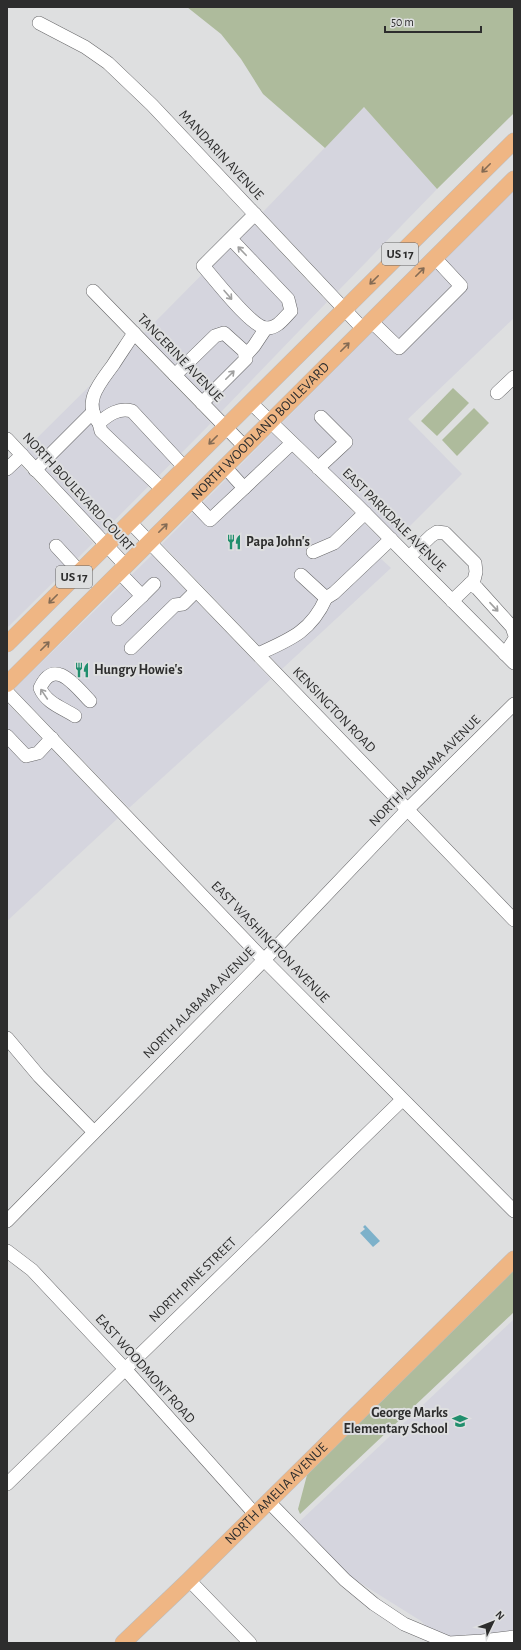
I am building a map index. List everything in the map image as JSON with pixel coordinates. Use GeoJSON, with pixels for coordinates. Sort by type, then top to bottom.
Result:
{"type":"FeatureCollection","features":[{"type":"Feature","properties":{"kind":"main road","name":"NORTH WOODLAND BOULEVARD"},"geometry":{"type":"LineString","coordinates":[[7,644],[514,141]]}},
{"type":"Feature","properties":{"kind":"main road","name":"NORTH WOODLAND BOULEVARD"},"geometry":{"type":"LineString","coordinates":[[7,684],[514,179]]}},
{"type":"Feature","properties":{"kind":"main road","name":"NORTH AMELIA AVENUE"},"geometry":{"type":"LineString","coordinates":[[123,1643],[189,1580],[514,1259]]}},
{"type":"Feature","properties":{"kind":"street","name":"MANDARIN AVENUE"},"geometry":{"type":"LineString","coordinates":[[39,23],[85,47],[108,63],[152,105],[344,310],[399,348],[461,286],[434,258]]}},
{"type":"Feature","properties":{"kind":"street"},"geometry":{"type":"LineString","coordinates":[[231,238],[288,299],[290,311],[278,325],[266,328],[253,323],[203,266],[231,238],[255,214]]}},
{"type":"Feature","properties":{"kind":"street","name":"TANGERINE AVENUE"},"geometry":{"type":"LineString","coordinates":[[93,291],[245,447]]}},
{"type":"Feature","properties":{"kind":"street"},"geometry":{"type":"LineString","coordinates":[[202,403],[246,359],[245,356],[266,328]]}},
{"type":"Feature","properties":{"kind":"street"},"geometry":{"type":"LineString","coordinates":[[134,333],[99,382],[94,394],[92,407],[101,431],[163,490]]}},
{"type":"Feature","properties":{"kind":"street"},"geometry":{"type":"LineString","coordinates":[[175,375],[215,336],[224,333],[244,352],[245,356]]}},
{"type":"Feature","properties":{"kind":"street"},"geometry":{"type":"LineString","coordinates":[[497,393],[514,377]]}},
{"type":"Feature","properties":{"kind":"street","name":"EAST PARKDALE AVENUE"},"geometry":{"type":"LineString","coordinates":[[250,402],[365,513],[510,659]]}},
{"type":"Feature","properties":{"kind":"street"},"geometry":{"type":"LineString","coordinates":[[35,470],[96,418],[108,416],[126,409],[132,411],[185,468]]}},
{"type":"Feature","properties":{"kind":"street"},"geometry":{"type":"LineString","coordinates":[[318,468],[346,442],[321,417]]}},
{"type":"Feature","properties":{"kind":"street","name":"NORTH BOULEVARD COURT"},"geometry":{"type":"LineString","coordinates":[[7,439],[106,546],[142,596]]}},
{"type":"Feature","properties":{"kind":"street"},"geometry":{"type":"LineString","coordinates":[[191,500],[210,520],[292,443]]}},
{"type":"Feature","properties":{"kind":"street"},"geometry":{"type":"LineString","coordinates":[[7,469],[22,455]]}},
{"type":"Feature","properties":{"kind":"street"},"geometry":{"type":"LineString","coordinates":[[225,467],[244,488]]}},
{"type":"Feature","properties":{"kind":"street"},"geometry":{"type":"LineString","coordinates":[[314,552],[334,543],[365,513]]}},
{"type":"Feature","properties":{"kind":"street","name":"KENSINGTON ROAD"},"geometry":{"type":"LineString","coordinates":[[130,522],[514,920]]}},
{"type":"Feature","properties":{"kind":"street"},"geometry":{"type":"LineString","coordinates":[[409,557],[430,536],[437,532],[445,533],[475,563],[476,572],[474,580],[452,601]]}},
{"type":"Feature","properties":{"kind":"street"},"geometry":{"type":"LineString","coordinates":[[258,654],[289,640],[308,626],[319,612],[326,598],[334,593],[391,539]]}},
{"type":"Feature","properties":{"kind":"street"},"geometry":{"type":"LineString","coordinates":[[56,546],[80,572]]}},
{"type":"Feature","properties":{"kind":"street"},"geometry":{"type":"LineString","coordinates":[[301,575],[326,598]]}},
{"type":"Feature","properties":{"kind":"street"},"geometry":{"type":"LineString","coordinates":[[118,619],[154,584]]}},
{"type":"Feature","properties":{"kind":"street"},"geometry":{"type":"LineString","coordinates":[[470,584],[476,588],[512,627],[514,633]]}},
{"type":"Feature","properties":{"kind":"street"},"geometry":{"type":"LineString","coordinates":[[131,648],[175,605],[183,604],[196,591]]}},
{"type":"Feature","properties":{"kind":"street"},"geometry":{"type":"LineString","coordinates":[[510,659],[514,640]]}},
{"type":"Feature","properties":{"kind":"street"},"geometry":{"type":"LineString","coordinates":[[75,716],[43,695],[40,688],[44,680],[50,675],[57,673],[64,675],[90,702]]}},
{"type":"Feature","properties":{"kind":"street","name":"EAST WASHINGTON AVENUE"},"geometry":{"type":"LineString","coordinates":[[7,692],[264,960],[514,1211]]}},
{"type":"Feature","properties":{"kind":"street","name":"NORTH ALABAMA AVENUE"},"geometry":{"type":"LineString","coordinates":[[7,1221],[264,960],[407,810],[514,704]]}},
{"type":"Feature","properties":{"kind":"street"},"geometry":{"type":"LineString","coordinates":[[7,736],[26,756],[38,753],[52,738]]}},
{"type":"Feature","properties":{"kind":"street"},"geometry":{"type":"LineString","coordinates":[[7,1038],[39,1076],[94,1132]]}},
{"type":"Feature","properties":{"kind":"street","name":"NORTH PINE STREET"},"geometry":{"type":"LineString","coordinates":[[7,1484],[402,1100]]}},
{"type":"Feature","properties":{"kind":"street","name":"EAST WOODMONT ROAD"},"geometry":{"type":"LineString","coordinates":[[7,1251],[32,1270],[125,1369],[255,1514]]}},
{"type":"Feature","properties":{"kind":"street"},"geometry":{"type":"LineString","coordinates":[[268,1502],[345,1580],[374,1604],[404,1624],[449,1643],[512,1639]]}},
{"type":"Feature","properties":{"kind":"street"},"geometry":{"type":"LineString","coordinates":[[189,1580],[250,1643]]}},
{"type":"Feature","properties":{"kind":"shaded area"},"geometry":{"type":"Polygon","coordinates":[[[364,107],[437,189],[337,292],[263,212],[364,107]]]}},
{"type":"Feature","properties":{"kind":"shaded area"},"geometry":{"type":"Polygon","coordinates":[[[514,189],[514,318],[408,419],[462,474],[399,537],[282,423],[514,189]]]}},
{"type":"Feature","properties":{"kind":"shaded area"},"geometry":{"type":"Polygon","coordinates":[[[253,223],[327,302],[221,412],[144,333],[253,223]]]}},
{"type":"Feature","properties":{"kind":"shaded area"},"geometry":{"type":"Polygon","coordinates":[[[133,343],[211,423],[103,532],[26,449],[133,343]]]}},
{"type":"Feature","properties":{"kind":"shaded area"},"geometry":{"type":"Polygon","coordinates":[[[272,433],[389,547],[379,557],[391,568],[282,669],[162,544],[272,433]]]}},
{"type":"Feature","properties":{"kind":"shaded area"},"geometry":{"type":"Polygon","coordinates":[[[16,460],[93,543],[7,628],[7,469],[16,460]]]}},
{"type":"Feature","properties":{"kind":"shaded area"},"geometry":{"type":"Polygon","coordinates":[[[152,555],[271,679],[129,808],[14,689],[152,555]]]}},
{"type":"Feature","properties":{"kind":"shaded area"},"geometry":{"type":"Polygon","coordinates":[[[7,703],[118,818],[7,921],[7,703]]]}},
{"type":"Feature","properties":{"kind":"shaded area","name":"George Marks Elementary School"},"geometry":{"type":"Polygon","coordinates":[[[514,1319],[514,1643],[441,1643],[421,1621],[346,1574],[298,1523],[514,1319]]]}},
{"type":"Feature","properties":{"kind":"green space"},"geometry":{"type":"Polygon","coordinates":[[[187,7],[514,7],[514,113],[437,189],[364,107],[325,148],[263,94],[241,59],[221,34],[187,7]]]}},
{"type":"Feature","properties":{"kind":"green space"},"geometry":{"type":"Polygon","coordinates":[[[453,388],[469,403],[437,436],[421,421],[453,388]]]}},
{"type":"Feature","properties":{"kind":"green space"},"geometry":{"type":"Polygon","coordinates":[[[474,408],[489,423],[457,456],[442,440],[474,408]]]}},
{"type":"Feature","properties":{"kind":"green space"},"geometry":{"type":"Polygon","coordinates":[[[514,1269],[514,1312],[300,1514],[298,1509],[307,1475],[339,1441],[384,1399],[408,1372],[514,1269]]]}},
{"type":"Feature","properties":{"kind":"water"},"geometry":{"type":"Polygon","coordinates":[[[365,1225],[380,1241],[373,1247],[360,1233],[365,1229],[363,1227],[365,1225]]]}},
{"type":"Feature","properties":{"kind":"place","name":"Papa John's"},"geometry":{"type":"Point","coordinates":[234,542]}},
{"type":"Feature","properties":{"kind":"place","name":"Hungry Howie's"},"geometry":{"type":"Point","coordinates":[82,670]}},
{"type":"Feature","properties":{"kind":"place","name":"George Marks Elementary School"},"geometry":{"type":"Point","coordinates":[460,1421]}}]}
